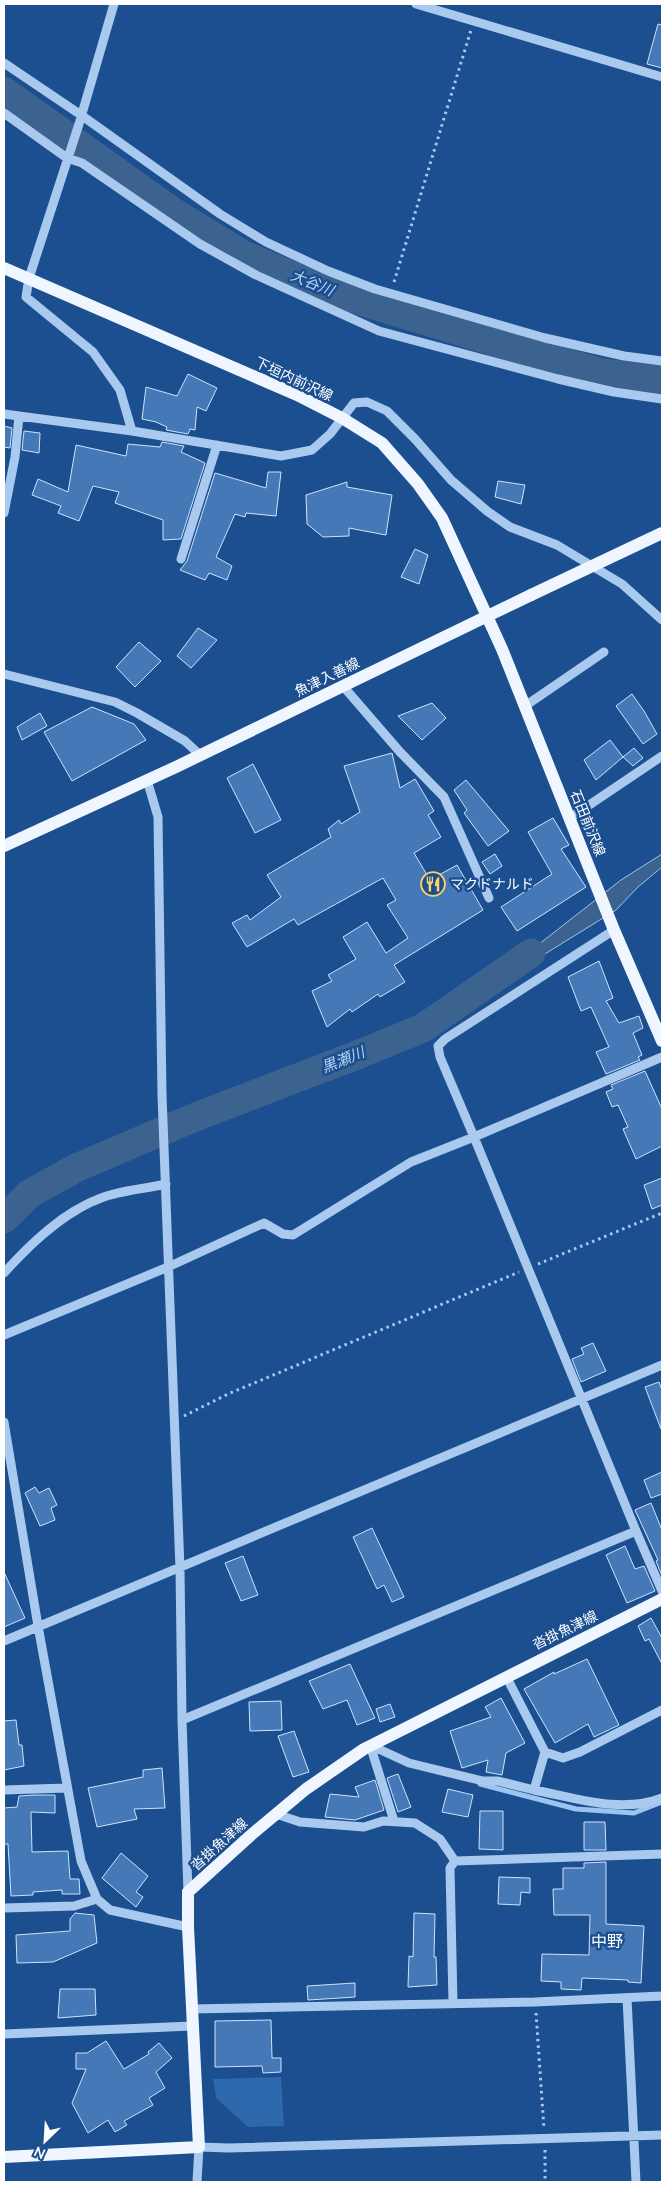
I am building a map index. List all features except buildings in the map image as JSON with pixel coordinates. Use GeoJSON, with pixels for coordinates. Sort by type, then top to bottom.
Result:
{"type":"FeatureCollection","features":[{"type":"Feature","properties":{"kind":"main road","name":"下垣内前沢線"},"geometry":{"type":"LineString","coordinates":[[4,268],[297,394],[342,418],[382,444],[418,484],[442,518],[487,615]]}},
{"type":"Feature","properties":{"kind":"main road","name":"魚津入善線"},"geometry":{"type":"LineString","coordinates":[[4,846],[200,755],[487,615],[662,533]]}},
{"type":"Feature","properties":{"kind":"main road","name":"石田前沢線"},"geometry":{"type":"LineString","coordinates":[[487,615],[614,930],[662,1041]]}},
{"type":"Feature","properties":{"kind":"main road","name":"沓掛魚津線"},"geometry":{"type":"LineString","coordinates":[[188,1892],[306,1789],[370,1745],[662,1600]]}},
{"type":"Feature","properties":{"kind":"main road"},"geometry":{"type":"LineString","coordinates":[[4,2157],[199,2147],[192,2026],[188,1892]]}},
{"type":"Feature","properties":{"kind":"street"},"geometry":{"type":"LineString","coordinates":[[114,4],[80,119],[29,278],[26,297],[93,352],[120,390],[132,431]]}},
{"type":"Feature","properties":{"kind":"street"},"geometry":{"type":"LineString","coordinates":[[416,4],[662,77]]}},
{"type":"Feature","properties":{"kind":"street"},"geometry":{"type":"LineString","coordinates":[[4,63],[80,119],[220,214],[266,242],[328,271],[375,289],[545,338],[624,356],[662,361]]}},
{"type":"Feature","properties":{"kind":"street"},"geometry":{"type":"LineString","coordinates":[[4,113],[67,158],[82,163],[200,244],[248,271],[379,331],[558,379],[614,392],[662,399]]}},
{"type":"Feature","properties":{"kind":"street"},"geometry":{"type":"LineString","coordinates":[[4,414],[132,431],[281,456],[312,450],[330,434],[354,403],[367,402],[386,411],[415,439],[451,480],[487,511],[510,527],[557,545],[622,584],[662,620]]}},
{"type":"Feature","properties":{"kind":"street"},"geometry":{"type":"LineString","coordinates":[[4,513],[15,457],[19,416]]}},
{"type":"Feature","properties":{"kind":"street"},"geometry":{"type":"LineString","coordinates":[[181,559],[217,445]]}},
{"type":"Feature","properties":{"kind":"street"},"geometry":{"type":"LineString","coordinates":[[525,706],[604,652]]}},
{"type":"Feature","properties":{"kind":"street"},"geometry":{"type":"LineString","coordinates":[[4,674],[115,702],[185,741],[200,755]]}},
{"type":"Feature","properties":{"kind":"street"},"geometry":{"type":"LineString","coordinates":[[344,686],[400,752],[444,797],[489,898]]}},
{"type":"Feature","properties":{"kind":"street"},"geometry":{"type":"LineString","coordinates":[[570,818],[662,756]]}},
{"type":"Feature","properties":{"kind":"street"},"geometry":{"type":"LineString","coordinates":[[147,780],[158,817],[162,1095],[180,1569],[182,1720],[188,1892]]}},
{"type":"Feature","properties":{"kind":"street"},"geometry":{"type":"LineString","coordinates":[[614,930],[445,1039],[438,1046],[440,1058],[662,1591]]}},
{"type":"Feature","properties":{"kind":"street"},"geometry":{"type":"LineString","coordinates":[[4,1335],[168,1267],[264,1223],[283,1234],[293,1235],[410,1162],[662,1058]]}},
{"type":"Feature","properties":{"kind":"street"},"geometry":{"type":"LineString","coordinates":[[4,1274],[19,1256],[68,1214],[102,1197],[166,1184]]}},
{"type":"Feature","properties":{"kind":"street"},"geometry":{"type":"LineString","coordinates":[[4,1641],[662,1366]]}},
{"type":"Feature","properties":{"kind":"street"},"geometry":{"type":"LineString","coordinates":[[4,1422],[38,1626],[81,1861],[97,1899],[110,1910],[188,1926]]}},
{"type":"Feature","properties":{"kind":"street"},"geometry":{"type":"LineString","coordinates":[[182,1720],[636,1531]]}},
{"type":"Feature","properties":{"kind":"street"},"geometry":{"type":"LineString","coordinates":[[506,1676],[545,1752],[534,1790]]}},
{"type":"Feature","properties":{"kind":"street"},"geometry":{"type":"LineString","coordinates":[[545,1752],[563,1758],[580,1752],[662,1710]]}},
{"type":"Feature","properties":{"kind":"street"},"geometry":{"type":"LineString","coordinates":[[370,1745],[409,1763],[483,1781],[498,1781],[606,1804],[635,1805],[662,1798]]}},
{"type":"Feature","properties":{"kind":"street"},"geometry":{"type":"LineString","coordinates":[[370,1745],[394,1821]]}},
{"type":"Feature","properties":{"kind":"street"},"geometry":{"type":"LineString","coordinates":[[4,1790],[67,1788]]}},
{"type":"Feature","properties":{"kind":"street"},"geometry":{"type":"LineString","coordinates":[[276,1814],[300,1822],[364,1828],[383,1821],[415,1823],[440,1839],[455,1861]]}},
{"type":"Feature","properties":{"kind":"street"},"geometry":{"type":"LineString","coordinates":[[455,1861],[662,1854]]}},
{"type":"Feature","properties":{"kind":"street"},"geometry":{"type":"LineString","coordinates":[[453,2003],[450,1868],[455,1861]]}},
{"type":"Feature","properties":{"kind":"street"},"geometry":{"type":"LineString","coordinates":[[4,1908],[74,1906],[97,1899]]}},
{"type":"Feature","properties":{"kind":"street"},"geometry":{"type":"LineString","coordinates":[[192,2009],[535,2002],[662,1996]]}},
{"type":"Feature","properties":{"kind":"street"},"geometry":{"type":"LineString","coordinates":[[627,1998],[636,2182]]}},
{"type":"Feature","properties":{"kind":"street"},"geometry":{"type":"LineString","coordinates":[[4,2034],[192,2026]]}},
{"type":"Feature","properties":{"kind":"street"},"geometry":{"type":"LineString","coordinates":[[197,2182],[199,2147],[229,2148],[662,2135]]}},
{"type":"Feature","properties":{"kind":"path"},"geometry":{"type":"LineString","coordinates":[[391,293],[473,21]]}},
{"type":"Feature","properties":{"kind":"path"},"geometry":{"type":"LineString","coordinates":[[173,1422],[228,1394],[662,1213]]}},
{"type":"Feature","properties":{"kind":"path"},"geometry":{"type":"LineString","coordinates":[[535,2002],[545,2182]]}},
{"type":"Feature","properties":{"kind":"shaded area"},"geometry":{"type":"Polygon","coordinates":[[[662,854],[662,867],[638,887],[616,910],[456,1009],[621,880],[662,854]]]}},
{"type":"Feature","properties":{"kind":"shaded area"},"geometry":{"type":"Polygon","coordinates":[[[281,2077],[284,2126],[248,2127],[216,2098],[213,2079],[281,2077]]]}},
{"type":"Feature","properties":{"kind":"waterway","name":"大谷川"},"geometry":{"type":"LineString","coordinates":[[4,91],[172,211],[244,255],[331,292],[501,344],[602,373],[662,380]]}},
{"type":"Feature","properties":{"kind":"waterway","name":"黒瀬川"},"geometry":{"type":"LineString","coordinates":[[4,1219],[29,1194],[76,1168],[193,1118],[423,1028],[531,953]]}},
{"type":"Feature","properties":{"kind":"waterway"},"geometry":{"type":"LineString","coordinates":[[480,1784],[576,1809],[634,1813],[662,1802]]}},
{"type":"Feature","properties":{"kind":"place","name":"マクドナルド"},"geometry":{"type":"Point","coordinates":[433,884]}},
{"type":"Feature","properties":{"kind":"district","name":"中野"},"geometry":{"type":"Point","coordinates":[607,1941]}}]}
